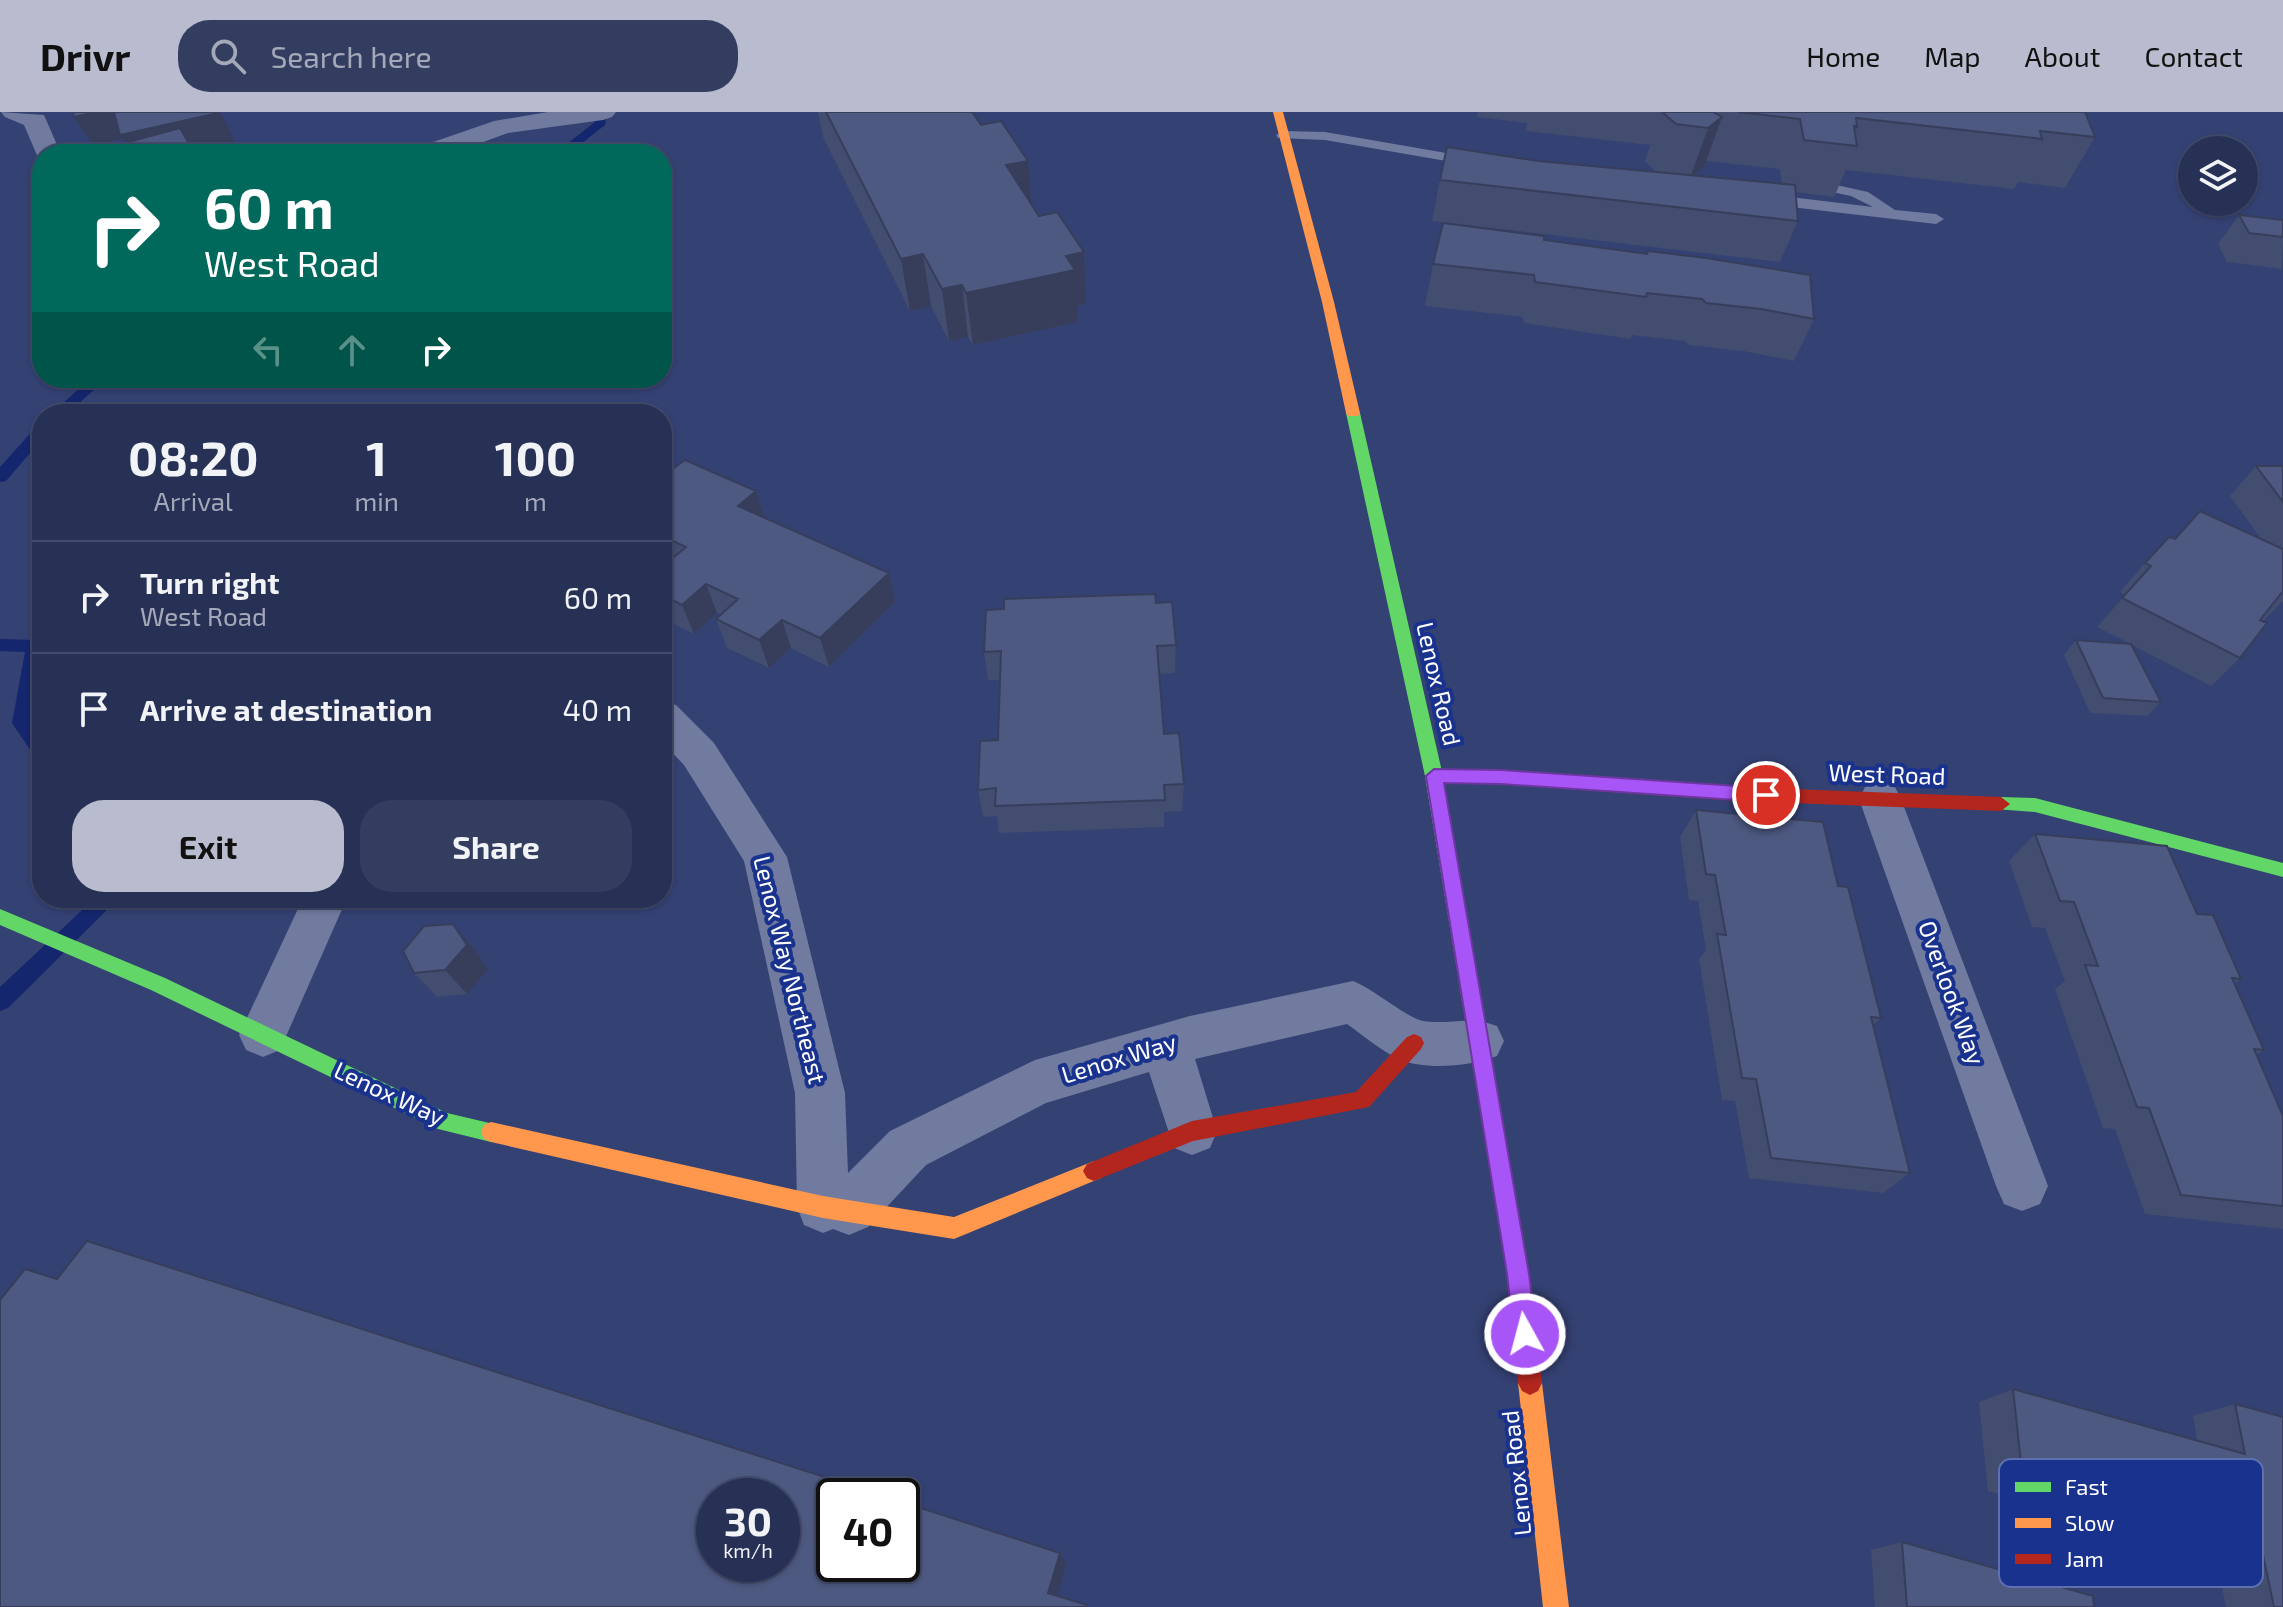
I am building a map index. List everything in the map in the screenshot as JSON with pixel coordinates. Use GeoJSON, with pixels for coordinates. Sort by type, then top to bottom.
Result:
{"type":"FeatureCollection","features":[{"type":"Feature","properties":{"kind":"street"},"geometry":{"type":"LineString","coordinates":[[14,112],[35,120],[44,144]]}},
{"type":"Feature","properties":{"kind":"street"},"geometry":{"type":"LineString","coordinates":[[453,144],[503,126],[603,112]]}},
{"type":"Feature","properties":{"kind":"street","name":"Lenox Road"},"geometry":{"type":"LineString","coordinates":[[1278,112],[1328,302],[1434,776],[1518,1274],[1556,1607]]}},
{"type":"Feature","properties":{"kind":"street","name":"Lenox Way Northeast"},"geometry":{"type":"LineString","coordinates":[[672,726],[699,754],[765,857],[820,1093],[836,1208]]}},
{"type":"Feature","properties":{"kind":"street","name":"West Road"},"geometry":{"type":"LineString","coordinates":[[1434,776],[1501,777],[1737,794],[2035,805],[2283,870]]}},
{"type":"Feature","properties":{"kind":"street","name":"Overlook Way"},"geometry":{"type":"LineString","coordinates":[[1880,799],[2022,1186]]}},
{"type":"Feature","properties":{"kind":"street"},"geometry":{"type":"LineString","coordinates":[[263,1035],[320,908]]}},
{"type":"Feature","properties":{"kind":"street","name":"Lenox Way"},"geometry":{"type":"LineString","coordinates":[[2,917],[158,984],[445,1122],[836,1208],[954,1228],[1192,1131],[1362,1100],[1414,1043],[1353,1002],[1166,1045],[1035,1083],[908,1148],[836,1208]]}},
{"type":"Feature","properties":{"kind":"street"},"geometry":{"type":"LineString","coordinates":[[1414,1043],[1480,1041]]}},
{"type":"Feature","properties":{"kind":"street"},"geometry":{"type":"LineString","coordinates":[[1166,1045],[1192,1131]]}},
{"type":"Feature","properties":{"kind":"lane"},"geometry":{"type":"LineString","coordinates":[[1283,135],[1325,136],[1494,166]]}},
{"type":"Feature","properties":{"kind":"lane"},"geometry":{"type":"LineString","coordinates":[[1773,184],[1764,186],[1752,198],[1936,219]]}},
{"type":"Feature","properties":{"kind":"lane"},"geometry":{"type":"LineString","coordinates":[[1832,188],[1859,192],[1873,198],[1891,214]]}},
{"type":"Feature","properties":{"kind":"building"},"geometry":{"type":"Polygon","coordinates":[[[73,112],[97,112],[74,117],[73,112]]]}},
{"type":"Feature","properties":{"kind":"building"},"geometry":{"type":"Polygon","coordinates":[[[114,112],[218,112],[218,113],[120,135],[114,112]]]}},
{"type":"Feature","properties":{"kind":"building"},"geometry":{"type":"Polygon","coordinates":[[[826,112],[972,112],[981,125],[1001,121],[1028,161],[1006,165],[1039,216],[1057,212],[1084,252],[1066,256],[1075,270],[966,293],[962,285],[942,289],[923,254],[901,259],[826,112]]]}},
{"type":"Feature","properties":{"kind":"building"},"geometry":{"type":"Polygon","coordinates":[[[1662,112],[1713,112],[1722,117],[1708,128],[1676,124],[1662,112]]]}},
{"type":"Feature","properties":{"kind":"building"},"geometry":{"type":"Polygon","coordinates":[[[1738,112],[2085,112],[2095,137],[2040,131],[2042,139],[1856,118],[1857,146],[1804,140],[1800,119],[1738,112]]]}},
{"type":"Feature","properties":{"kind":"building"},"geometry":{"type":"Polygon","coordinates":[[[180,128],[189,144],[126,144],[180,128]]]}},
{"type":"Feature","properties":{"kind":"building"},"geometry":{"type":"Polygon","coordinates":[[[1447,147],[1538,161],[1795,185],[1798,221],[1440,180],[1447,147]]]}},
{"type":"Feature","properties":{"kind":"building"},"geometry":{"type":"Polygon","coordinates":[[[2240,216],[2283,220],[2283,237],[2249,233],[2240,216]]]}},
{"type":"Feature","properties":{"kind":"building"},"geometry":{"type":"Polygon","coordinates":[[[1443,223],[1544,236],[1544,240],[1647,254],[1648,251],[1706,258],[1810,275],[1814,319],[1706,303],[1702,299],[1647,293],[1646,297],[1535,282],[1534,275],[1433,264],[1443,223]]]}},
{"type":"Feature","properties":{"kind":"building"},"geometry":{"type":"Polygon","coordinates":[[[685,460],[756,491],[738,506],[889,573],[820,638],[782,620],[759,640],[716,619],[738,599],[706,584],[682,605],[672,600],[672,559],[686,547],[672,541],[672,469],[685,460]]]}},
{"type":"Feature","properties":{"kind":"building"},"geometry":{"type":"Polygon","coordinates":[[[2256,466],[2283,466],[2283,502],[2256,466]]]}},
{"type":"Feature","properties":{"kind":"building"},"geometry":{"type":"Polygon","coordinates":[[[2200,511],[2283,549],[2283,591],[2260,620],[2267,623],[2240,658],[2122,598],[2151,566],[2145,563],[2169,537],[2175,539],[2200,511]]]}},
{"type":"Feature","properties":{"kind":"building"},"geometry":{"type":"Polygon","coordinates":[[[1155,594],[1156,603],[1172,602],[1176,645],[1157,646],[1164,734],[1179,733],[1184,784],[1164,785],[1165,800],[995,806],[996,788],[978,790],[980,741],[998,740],[1001,651],[984,652],[986,610],[1004,609],[1004,599],[1155,594]]]}},
{"type":"Feature","properties":{"kind":"building"},"geometry":{"type":"Polygon","coordinates":[[[2076,640],[2131,644],[2161,702],[2103,698],[2076,640]]]}},
{"type":"Feature","properties":{"kind":"building"},"geometry":{"type":"Polygon","coordinates":[[[1696,810],[1823,822],[1838,886],[1848,887],[1881,1018],[1871,1017],[1910,1173],[1771,1158],[1756,1079],[1742,1078],[1717,934],[1726,935],[1715,875],[1706,874],[1696,810]]]}},
{"type":"Feature","properties":{"kind":"building"},"geometry":{"type":"Polygon","coordinates":[[[2035,834],[2167,846],[2197,914],[2213,915],[2241,979],[2232,978],[2264,1050],[2254,1049],[2283,1116],[2283,1206],[2181,1195],[2149,1108],[2137,1107],[2085,965],[2098,966],[2074,902],[2060,901],[2035,834]]]}},
{"type":"Feature","properties":{"kind":"building"},"geometry":{"type":"Polygon","coordinates":[[[453,924],[467,945],[445,970],[414,973],[403,951],[424,926],[453,924]]]}},
{"type":"Feature","properties":{"kind":"building"},"geometry":{"type":"Polygon","coordinates":[[[87,1241],[828,1478],[816,1478],[816,1582],[920,1582],[920,1508],[1060,1553],[1048,1593],[1087,1607],[0,1607],[0,1300],[25,1269],[57,1279],[87,1241]]]}},
{"type":"Feature","properties":{"kind":"building"},"geometry":{"type":"Polygon","coordinates":[[[2013,1389],[2245,1454],[2235,1404],[2283,1417],[2283,1607],[2274,1607],[2263,1555],[2263,1459],[2021,1459],[2013,1389]]]}},
{"type":"Feature","properties":{"kind":"building"},"geometry":{"type":"Polygon","coordinates":[[[1902,1542],[1999,1569],[1999,1587],[2061,1587],[2093,1596],[2094,1607],[1907,1607],[1902,1542]]]}},
{"type":"Feature","properties":{"kind":"waterway"},"geometry":{"type":"LineString","coordinates":[[573,144],[601,123],[601,112]]}},
{"type":"Feature","properties":{"kind":"waterway"},"geometry":{"type":"LineString","coordinates":[[70,404],[88,388]]}},
{"type":"Feature","properties":{"kind":"waterway"},"geometry":{"type":"LineString","coordinates":[[0,477],[32,440]]}},
{"type":"Feature","properties":{"kind":"waterway"},"geometry":{"type":"LineString","coordinates":[[0,645],[32,646]]}},
{"type":"Feature","properties":{"kind":"waterway"},"geometry":{"type":"LineString","coordinates":[[32,662],[21,723],[32,738]]}},
{"type":"Feature","properties":{"kind":"waterway"},"geometry":{"type":"LineString","coordinates":[[0,1001],[98,908]]}},
{"type":"Feature","properties":{"kind":"traffic: fast"},"geometry":{"type":"LineString","coordinates":[[1353,413],[1434,776],[1480,1049]]}},
{"type":"Feature","properties":{"kind":"traffic: fast"},"geometry":{"type":"LineString","coordinates":[[2001,804],[2035,805],[2283,870]]}},
{"type":"Feature","properties":{"kind":"traffic: fast"},"geometry":{"type":"LineString","coordinates":[[0,917],[158,984],[445,1122],[491,1132]]}},
{"type":"Feature","properties":{"kind":"traffic: slow"},"geometry":{"type":"LineString","coordinates":[[1278,112],[1328,302],[1353,413]]}},
{"type":"Feature","properties":{"kind":"traffic: slow"},"geometry":{"type":"LineString","coordinates":[[491,1132],[823,1207],[954,1228],[1094,1171]]}},
{"type":"Feature","properties":{"kind":"traffic: slow"},"geometry":{"type":"LineString","coordinates":[[1530,1383],[1556,1607]]}},
{"type":"Feature","properties":{"kind":"traffic: jam"},"geometry":{"type":"LineString","coordinates":[[1434,776],[1501,777],[1737,794],[2001,804]]}},
{"type":"Feature","properties":{"kind":"traffic: jam"},"geometry":{"type":"LineString","coordinates":[[1094,1171],[1192,1131],[1362,1100],[1414,1043]]}},
{"type":"Feature","properties":{"kind":"traffic: jam"},"geometry":{"type":"LineString","coordinates":[[1480,1049],[1518,1274],[1530,1383]]}},
{"type":"Feature","properties":{"kind":"route"},"geometry":{"type":"LineString","coordinates":[[1525,1334],[1518,1274],[1434,776],[1501,777],[1766,795]]}}]}
